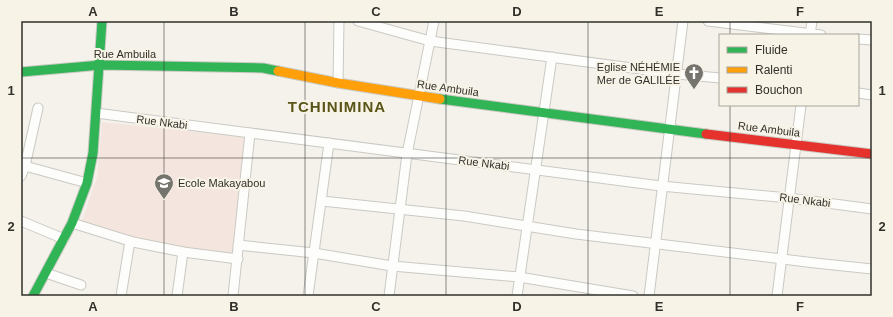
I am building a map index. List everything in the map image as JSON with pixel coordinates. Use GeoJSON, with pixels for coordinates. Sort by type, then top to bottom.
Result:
{"type":"FeatureCollection","features":[{"type":"Feature","properties":{"kind":"street"},"geometry":{"type":"LineString","coordinates":[[33,296],[64,240],[87,183],[93,153],[101,65],[102,21]]}},
{"type":"Feature","properties":{"kind":"street"},"geometry":{"type":"LineString","coordinates":[[338,83],[339,21]]}},
{"type":"Feature","properties":{"kind":"street"},"geometry":{"type":"LineString","coordinates":[[358,21],[430,41],[677,74],[719,78]]}},
{"type":"Feature","properties":{"kind":"street"},"geometry":{"type":"LineString","coordinates":[[389,296],[407,154],[434,21]]}},
{"type":"Feature","properties":{"kind":"street"},"geometry":{"type":"LineString","coordinates":[[648,296],[683,21]]}},
{"type":"Feature","properties":{"kind":"street"},"geometry":{"type":"LineString","coordinates":[[708,21],[810,34],[812,21]]}},
{"type":"Feature","properties":{"kind":"street"},"geometry":{"type":"LineString","coordinates":[[859,39],[872,40]]}},
{"type":"Feature","properties":{"kind":"street"},"geometry":{"type":"LineString","coordinates":[[517,296],[534,169],[552,57]]}},
{"type":"Feature","properties":{"kind":"street","name":"Rue Ambuila"},"geometry":{"type":"LineString","coordinates":[[21,72],[101,65],[263,68],[338,83],[418,96],[669,130],[872,154]]}},
{"type":"Feature","properties":{"kind":"street"},"geometry":{"type":"LineString","coordinates":[[859,93],[872,95]]}},
{"type":"Feature","properties":{"kind":"street"},"geometry":{"type":"LineString","coordinates":[[777,296],[801,106]]}},
{"type":"Feature","properties":{"kind":"street"},"geometry":{"type":"LineString","coordinates":[[21,176],[25,166],[38,108]]}},
{"type":"Feature","properties":{"kind":"street","name":"Rue Nkabi"},"geometry":{"type":"LineString","coordinates":[[96,113],[661,186],[789,198],[872,209]]}},
{"type":"Feature","properties":{"kind":"street"},"geometry":{"type":"LineString","coordinates":[[233,296],[250,133]]}},
{"type":"Feature","properties":{"kind":"street"},"geometry":{"type":"LineString","coordinates":[[308,296],[329,143]]}},
{"type":"Feature","properties":{"kind":"street"},"geometry":{"type":"LineString","coordinates":[[25,166],[87,183]]}},
{"type":"Feature","properties":{"kind":"street"},"geometry":{"type":"LineString","coordinates":[[322,201],[464,216],[654,243],[872,268]]}},
{"type":"Feature","properties":{"kind":"street"},"geometry":{"type":"LineString","coordinates":[[21,221],[64,240]]}},
{"type":"Feature","properties":{"kind":"street"},"geometry":{"type":"LineString","coordinates":[[72,223],[130,241],[183,252],[238,259]]}},
{"type":"Feature","properties":{"kind":"street"},"geometry":{"type":"LineString","coordinates":[[121,296],[130,241]]}},
{"type":"Feature","properties":{"kind":"street"},"geometry":{"type":"LineString","coordinates":[[238,245],[314,253],[392,266],[519,277],[576,292],[633,296]]}},
{"type":"Feature","properties":{"kind":"street"},"geometry":{"type":"LineString","coordinates":[[178,296],[183,252]]}},
{"type":"Feature","properties":{"kind":"street"},"geometry":{"type":"LineString","coordinates":[[46,273],[80,285]]}},
{"type":"Feature","properties":{"kind":"shaded area","name":"Ecole Makayabou"},"geometry":{"type":"Polygon","coordinates":[[[102,122],[246,137],[234,255],[133,239],[81,223],[97,177],[102,122]]]}},
{"type":"Feature","properties":{"kind":"traffic: fast"},"geometry":{"type":"LineString","coordinates":[[33,296],[72,223],[87,183],[93,153],[102,21]]}},
{"type":"Feature","properties":{"kind":"traffic: fast"},"geometry":{"type":"LineString","coordinates":[[21,72],[101,65],[263,68],[278,71]]}},
{"type":"Feature","properties":{"kind":"traffic: fast"},"geometry":{"type":"LineString","coordinates":[[440,99],[706,134]]}},
{"type":"Feature","properties":{"kind":"traffic: slow"},"geometry":{"type":"LineString","coordinates":[[278,71],[338,83],[440,99]]}},
{"type":"Feature","properties":{"kind":"traffic: jam"},"geometry":{"type":"LineString","coordinates":[[706,134],[872,154]]}},
{"type":"Feature","properties":{"kind":"place","name":"Eglise NÉHÉMIE Mer de GALILÉE"},"geometry":{"type":"Point","coordinates":[694,90]}},
{"type":"Feature","properties":{"kind":"place","name":"Ecole Makayabou"},"geometry":{"type":"Point","coordinates":[164,200]}},
{"type":"Feature","properties":{"kind":"district","name":"TCHINIMINA"},"geometry":{"type":"Point","coordinates":[337,107]}}]}
